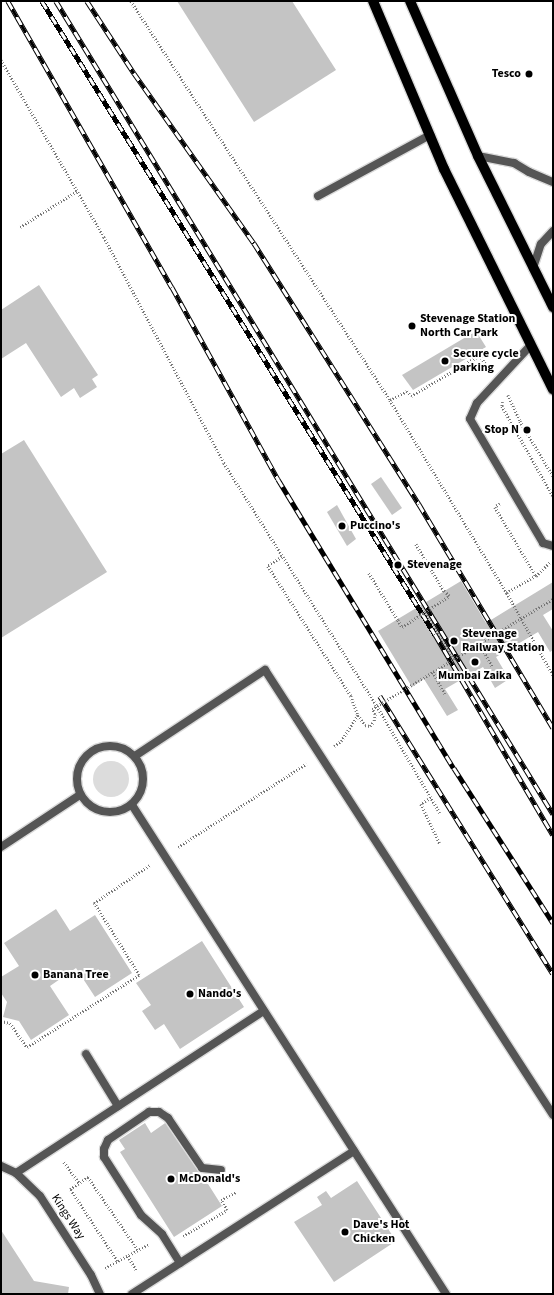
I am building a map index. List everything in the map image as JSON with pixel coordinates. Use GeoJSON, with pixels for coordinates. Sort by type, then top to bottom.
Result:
{"type":"FeatureCollection","features":[{"type":"Feature","properties":{"kind":"main road"},"geometry":{"type":"LineString","coordinates":[[373,1],[447,176],[553,390]]}},
{"type":"Feature","properties":{"kind":"main road"},"geometry":{"type":"LineString","coordinates":[[410,1],[478,156],[553,306]]}},
{"type":"Feature","properties":{"kind":"street"},"geometry":{"type":"LineString","coordinates":[[318,196],[430,135]]}},
{"type":"Feature","properties":{"kind":"street"},"geometry":{"type":"LineString","coordinates":[[478,156],[514,163],[529,172],[553,182]]}},
{"type":"Feature","properties":{"kind":"street"},"geometry":{"type":"LineString","coordinates":[[533,268],[541,244],[553,231]]}},
{"type":"Feature","properties":{"kind":"street"},"geometry":{"type":"LineString","coordinates":[[530,346],[477,403],[470,419],[543,543],[553,546]]}},
{"type":"Feature","properties":{"kind":"street"},"geometry":{"type":"LineString","coordinates":[[135,756],[264,670],[553,1115]]}},
{"type":"Feature","properties":{"kind":"street"},"geometry":{"type":"LineString","coordinates":[[107,745],[117,746],[127,750],[138,759],[143,771],[144,785],[141,794],[132,806],[122,811],[108,813],[100,812],[88,804],[80,795],[76,778],[82,761],[90,751],[107,745]]}},
{"type":"Feature","properties":{"kind":"street"},"geometry":{"type":"LineString","coordinates":[[1,848],[80,795]]}},
{"type":"Feature","properties":{"kind":"street"},"geometry":{"type":"LineString","coordinates":[[132,806],[446,1294]]}},
{"type":"Feature","properties":{"kind":"street"},"geometry":{"type":"LineString","coordinates":[[16,1173],[264,1011]]}},
{"type":"Feature","properties":{"kind":"street"},"geometry":{"type":"LineString","coordinates":[[86,1054],[118,1106]]}},
{"type":"Feature","properties":{"kind":"street"},"geometry":{"type":"LineString","coordinates":[[180,1263],[162,1234],[141,1214],[104,1157],[104,1149],[108,1140],[150,1112],[159,1112],[168,1118],[202,1168],[221,1170]]}},
{"type":"Feature","properties":{"kind":"street"},"geometry":{"type":"LineString","coordinates":[[132,1294],[354,1151]]}},
{"type":"Feature","properties":{"kind":"street","name":"Kings Way"},"geometry":{"type":"LineString","coordinates":[[1,1166],[16,1173],[40,1196],[91,1275],[100,1294]]}},
{"type":"Feature","properties":{"kind":"path"},"geometry":{"type":"LineString","coordinates":[[131,1],[390,400],[507,593],[553,675]]}},
{"type":"Feature","properties":{"kind":"path"},"geometry":{"type":"LineString","coordinates":[[1,60],[104,237],[224,463],[377,706],[440,812]]}},
{"type":"Feature","properties":{"kind":"path"},"geometry":{"type":"LineString","coordinates":[[20,227],[78,191]]}},
{"type":"Feature","properties":{"kind":"path"},"geometry":{"type":"LineString","coordinates":[[390,400],[407,390],[411,396],[480,355],[489,370]]}},
{"type":"Feature","properties":{"kind":"path"},"geometry":{"type":"LineString","coordinates":[[553,476],[520,421],[508,394],[503,397],[502,406],[553,496]]}},
{"type":"Feature","properties":{"kind":"path"},"geometry":{"type":"LineString","coordinates":[[513,494],[495,507],[536,576]]}},
{"type":"Feature","properties":{"kind":"path"},"geometry":{"type":"LineString","coordinates":[[369,573],[402,627],[449,596],[416,544]]}},
{"type":"Feature","properties":{"kind":"path"},"geometry":{"type":"LineString","coordinates":[[282,557],[268,566],[351,696],[358,715],[365,725],[370,726],[374,721],[375,714],[372,709],[553,599]]}},
{"type":"Feature","properties":{"kind":"path"},"geometry":{"type":"LineString","coordinates":[[507,593],[536,576],[553,559]]}},
{"type":"Feature","properties":{"kind":"path"},"geometry":{"type":"LineString","coordinates":[[426,612],[455,659]]}},
{"type":"Feature","properties":{"kind":"path"},"geometry":{"type":"LineString","coordinates":[[480,644],[493,667]]}},
{"type":"Feature","properties":{"kind":"path"},"geometry":{"type":"LineString","coordinates":[[433,672],[445,694]]}},
{"type":"Feature","properties":{"kind":"path"},"geometry":{"type":"LineString","coordinates":[[1,1021],[10,1024],[27,1047],[139,975],[94,903],[341,741],[358,715]]}},
{"type":"Feature","properties":{"kind":"path"},"geometry":{"type":"LineString","coordinates":[[431,798],[421,804],[440,844]]}},
{"type":"Feature","properties":{"kind":"path"},"geometry":{"type":"LineString","coordinates":[[55,1147],[79,1183]]}},
{"type":"Feature","properties":{"kind":"path"},"geometry":{"type":"LineString","coordinates":[[118,1261],[70,1189],[88,1177],[138,1250]]}},
{"type":"Feature","properties":{"kind":"shaded area"},"geometry":{"type":"Polygon","coordinates":[[[111,761],[121,764],[126,769],[129,779],[126,789],[121,794],[111,797],[101,794],[96,789],[93,779],[96,769],[101,764],[111,761]]]}},
{"type":"Feature","properties":{"kind":"building"},"geometry":{"type":"Polygon","coordinates":[[[177,1],[292,1],[336,70],[254,122],[177,1]]]}},
{"type":"Feature","properties":{"kind":"building"},"geometry":{"type":"Polygon","coordinates":[[[39,285],[98,375],[92,379],[97,387],[80,398],[74,388],[61,397],[26,343],[1,359],[1,310],[39,285]]]}},
{"type":"Feature","properties":{"kind":"building","name":"Secure cycle parking"},"geometry":{"type":"Polygon","coordinates":[[[476,331],[486,347],[413,390],[402,375],[476,331]]]}},
{"type":"Feature","properties":{"kind":"building"},"geometry":{"type":"Polygon","coordinates":[[[24,440],[107,572],[1,638],[1,454],[24,440]]]}},
{"type":"Feature","properties":{"kind":"building","name":"Puccino's"},"geometry":{"type":"Polygon","coordinates":[[[381,477],[402,508],[392,515],[371,484],[381,477]]]}},
{"type":"Feature","properties":{"kind":"building","name":"Puccino's"},"geometry":{"type":"Polygon","coordinates":[[[337,505],[356,539],[347,546],[327,512],[337,505]]]}},
{"type":"Feature","properties":{"kind":"building","name":"Stevenage Railway Station"},"geometry":{"type":"Polygon","coordinates":[[[461,581],[486,623],[553,582],[553,609],[543,615],[553,631],[553,650],[550,652],[538,632],[496,657],[509,679],[495,688],[483,667],[445,689],[458,710],[447,716],[424,679],[412,687],[378,631],[461,581]]]}},
{"type":"Feature","properties":{"kind":"building","name":"Banana Tree"},"geometry":{"type":"Polygon","coordinates":[[[56,909],[70,931],[95,915],[132,973],[95,997],[76,968],[50,986],[69,1015],[31,1040],[19,1021],[3,1017],[7,1002],[1,993],[1,977],[19,966],[4,943],[56,909]]]}},
{"type":"Feature","properties":{"kind":"building","name":"Nando's"},"geometry":{"type":"Polygon","coordinates":[[[202,941],[244,1007],[180,1049],[164,1024],[155,1030],[142,1011],[151,1005],[136,983],[202,941]]]}},
{"type":"Feature","properties":{"kind":"building","name":"McDonald's"},"geometry":{"type":"Polygon","coordinates":[[[168,1121],[222,1206],[174,1237],[120,1152],[125,1149],[119,1140],[145,1123],[151,1133],[168,1121]]]}},
{"type":"Feature","properties":{"kind":"building","name":"Dave's Hot Chicken"},"geometry":{"type":"Polygon","coordinates":[[[357,1181],[396,1241],[334,1282],[294,1222],[322,1205],[317,1197],[326,1191],[331,1198],[357,1181]]]}},
{"type":"Feature","properties":{"kind":"building"},"geometry":{"type":"Polygon","coordinates":[[[1,1230],[34,1281],[69,1287],[68,1294],[1,1294],[1,1230]]]}},
{"type":"Feature","properties":{"kind":"railway"},"geometry":{"type":"LineString","coordinates":[[8,1],[172,287],[278,479],[454,768],[553,923]]}},
{"type":"Feature","properties":{"kind":"railway"},"geometry":{"type":"LineString","coordinates":[[42,1],[435,634],[553,835]]}},
{"type":"Feature","properties":{"kind":"railway"},"geometry":{"type":"LineString","coordinates":[[56,1],[553,814]]}},
{"type":"Feature","properties":{"kind":"railway"},"geometry":{"type":"LineString","coordinates":[[87,1],[134,73],[254,243],[419,504],[553,728]]}},
{"type":"Feature","properties":{"kind":"railway"},"geometry":{"type":"LineString","coordinates":[[380,696],[553,974]]}},
{"type":"Feature","properties":{"kind":"place","name":"Tesco"},"geometry":{"type":"Point","coordinates":[529,74]}},
{"type":"Feature","properties":{"kind":"place","name":"Stevenage Station North Car Park"},"geometry":{"type":"Point","coordinates":[412,326]}},
{"type":"Feature","properties":{"kind":"place","name":"Secure cycle parking"},"geometry":{"type":"Point","coordinates":[445,361]}},
{"type":"Feature","properties":{"kind":"place","name":"Stop N"},"geometry":{"type":"Point","coordinates":[527,430]}},
{"type":"Feature","properties":{"kind":"place","name":"Puccino's"},"geometry":{"type":"Point","coordinates":[342,526]}},
{"type":"Feature","properties":{"kind":"place","name":"Stevenage"},"geometry":{"type":"Point","coordinates":[398,565]}},
{"type":"Feature","properties":{"kind":"place","name":"Stevenage Railway Station"},"geometry":{"type":"Point","coordinates":[454,641]}},
{"type":"Feature","properties":{"kind":"place","name":"Mumbai Zaika"},"geometry":{"type":"Point","coordinates":[475,662]}},
{"type":"Feature","properties":{"kind":"place","name":"Banana Tree"},"geometry":{"type":"Point","coordinates":[35,975]}},
{"type":"Feature","properties":{"kind":"place","name":"Nando's"},"geometry":{"type":"Point","coordinates":[190,994]}},
{"type":"Feature","properties":{"kind":"place","name":"McDonald's"},"geometry":{"type":"Point","coordinates":[171,1179]}},
{"type":"Feature","properties":{"kind":"place","name":"Dave's Hot Chicken"},"geometry":{"type":"Point","coordinates":[345,1232]}}]}
